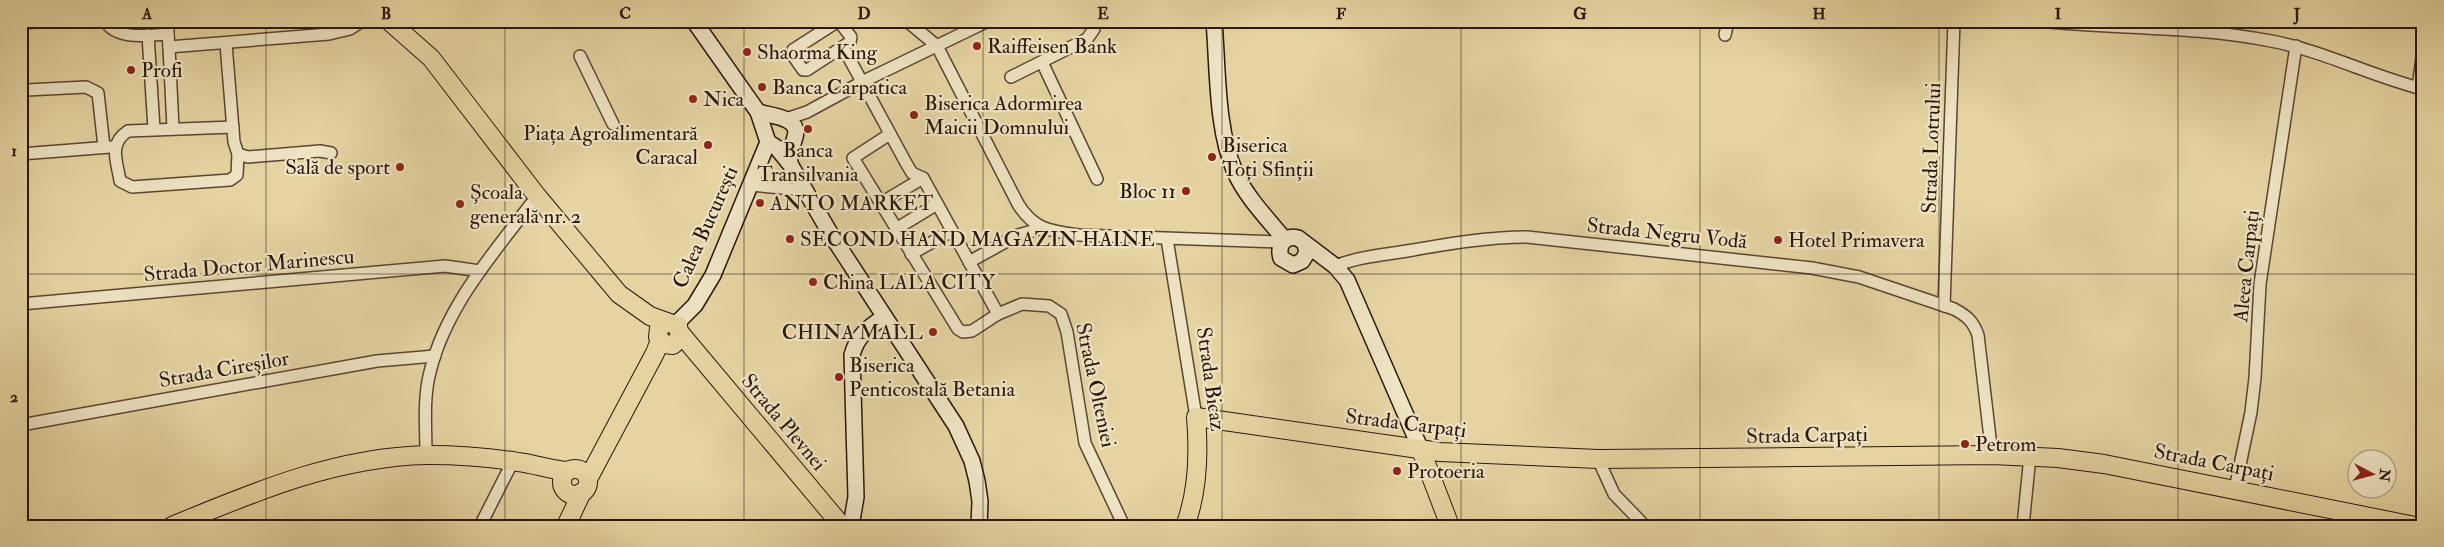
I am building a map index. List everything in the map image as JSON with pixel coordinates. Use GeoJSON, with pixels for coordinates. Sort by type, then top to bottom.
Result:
{"type":"FeatureCollection","features":[{"type":"Feature","properties":{"kind":"main road","name":"Strada Plevnei"},"geometry":{"type":"LineString","coordinates":[[389,21],[431,58],[537,196],[619,294],[668,335],[842,526]]}},
{"type":"Feature","properties":{"kind":"main road"},"geometry":{"type":"LineString","coordinates":[[694,21],[779,140]]}},
{"type":"Feature","properties":{"kind":"main road"},"geometry":{"type":"LineString","coordinates":[[1214,21],[1221,105],[1230,158],[1245,190],[1284,241]]}},
{"type":"Feature","properties":{"kind":"main road"},"geometry":{"type":"LineString","coordinates":[[758,112],[782,118],[794,126],[779,140]]}},
{"type":"Feature","properties":{"kind":"main road"},"geometry":{"type":"LineString","coordinates":[[782,118],[769,122],[804,190],[965,443],[977,481],[980,501],[979,526]]}},
{"type":"Feature","properties":{"kind":"main road","name":"Calea București"},"geometry":{"type":"LineString","coordinates":[[577,479],[668,335],[706,289],[750,185],[779,140]]}},
{"type":"Feature","properties":{"kind":"main road"},"geometry":{"type":"LineString","coordinates":[[1332,264],[1302,261],[1293,264],[1281,258],[1280,248],[1284,241],[1294,237],[1332,264],[1347,280],[1421,450],[1450,526]]}},
{"type":"Feature","properties":{"kind":"main road"},"geometry":{"type":"LineString","coordinates":[[1302,261],[1307,253],[1305,244]]}},
{"type":"Feature","properties":{"kind":"main road"},"geometry":{"type":"LineString","coordinates":[[851,526],[856,496],[852,355],[861,334],[884,317]]}},
{"type":"Feature","properties":{"kind":"main road","name":"Strada Carpați"},"geometry":{"type":"LineString","coordinates":[[1196,416],[1421,450],[1598,459],[1992,455],[2083,460],[2409,525]]}},
{"type":"Feature","properties":{"kind":"main road","name":"Strada Bicaz"},"geometry":{"type":"LineString","coordinates":[[1185,526],[1195,474],[1198,442],[1196,416]]}},
{"type":"Feature","properties":{"kind":"main road"},"geometry":{"type":"LineString","coordinates":[[172,526],[310,473],[339,466],[426,455],[513,461],[577,479],[568,507],[567,526]]}},
{"type":"Feature","properties":{"kind":"street"},"geometry":{"type":"LineString","coordinates":[[21,23],[51,21]]}},
{"type":"Feature","properties":{"kind":"street"},"geometry":{"type":"LineString","coordinates":[[105,21],[116,32],[148,36],[168,34]]}},
{"type":"Feature","properties":{"kind":"street"},"geometry":{"type":"LineString","coordinates":[[168,21],[172,128]]}},
{"type":"Feature","properties":{"kind":"street"},"geometry":{"type":"LineString","coordinates":[[169,47],[226,44],[340,27],[362,21]]}},
{"type":"Feature","properties":{"kind":"street"},"geometry":{"type":"LineString","coordinates":[[907,21],[937,46],[1018,204],[1026,217],[1043,228],[1078,235],[1245,242],[1284,241]]}},
{"type":"Feature","properties":{"kind":"street"},"geometry":{"type":"LineString","coordinates":[[782,118],[807,112],[862,82],[988,21]]}},
{"type":"Feature","properties":{"kind":"street"},"geometry":{"type":"LineString","coordinates":[[1011,78],[1087,39],[1094,29],[1092,21]]}},
{"type":"Feature","properties":{"kind":"street"},"geometry":{"type":"LineString","coordinates":[[1725,35],[1728,21]]}},
{"type":"Feature","properties":{"kind":"street","name":"Strada Lotrului"},"geometry":{"type":"LineString","coordinates":[[1944,306],[1954,21]]}},
{"type":"Feature","properties":{"kind":"street"},"geometry":{"type":"LineString","coordinates":[[2038,21],[2251,37],[2296,46],[2420,89],[2423,50]]}},
{"type":"Feature","properties":{"kind":"street"},"geometry":{"type":"LineString","coordinates":[[838,23],[852,40],[843,47],[805,70],[792,52],[838,23]]}},
{"type":"Feature","properties":{"kind":"street"},"geometry":{"type":"LineString","coordinates":[[148,36],[154,129]]}},
{"type":"Feature","properties":{"kind":"street"},"geometry":{"type":"LineString","coordinates":[[26,90],[86,86],[98,93],[109,147],[120,181],[132,187],[230,180],[237,175],[238,154],[235,150],[226,44]]}},
{"type":"Feature","properties":{"kind":"street","name":"Aleea Carpați"},"geometry":{"type":"LineString","coordinates":[[2235,489],[2251,412],[2255,378],[2260,284],[2296,46]]}},
{"type":"Feature","properties":{"kind":"street"},"geometry":{"type":"LineString","coordinates":[[843,47],[912,173],[923,178],[998,314]]}},
{"type":"Feature","properties":{"kind":"street"},"geometry":{"type":"LineString","coordinates":[[580,56],[613,124]]}},
{"type":"Feature","properties":{"kind":"street"},"geometry":{"type":"LineString","coordinates":[[1042,62],[1097,179]]}},
{"type":"Feature","properties":{"kind":"street"},"geometry":{"type":"LineString","coordinates":[[779,140],[807,112]]}},
{"type":"Feature","properties":{"kind":"street"},"geometry":{"type":"LineString","coordinates":[[21,154],[109,147],[128,131],[233,127]]}},
{"type":"Feature","properties":{"kind":"street"},"geometry":{"type":"LineString","coordinates":[[890,134],[853,158],[911,254],[952,231]]}},
{"type":"Feature","properties":{"kind":"street"},"geometry":{"type":"LineString","coordinates":[[238,154],[248,157],[320,151],[330,153]]}},
{"type":"Feature","properties":{"kind":"street"},"geometry":{"type":"LineString","coordinates":[[881,203],[923,178]]}},
{"type":"Feature","properties":{"kind":"street"},"geometry":{"type":"LineString","coordinates":[[750,185],[804,190]]}},
{"type":"Feature","properties":{"kind":"street"},"geometry":{"type":"LineString","coordinates":[[426,455],[428,385],[435,356],[450,322],[480,271],[537,196]]}},
{"type":"Feature","properties":{"kind":"street"},"geometry":{"type":"LineString","coordinates":[[896,229],[938,204]]}},
{"type":"Feature","properties":{"kind":"street"},"geometry":{"type":"LineString","coordinates":[[969,262],[1018,235],[1043,228]]}},
{"type":"Feature","properties":{"kind":"street","name":"Strada Negru Vodă"},"geometry":{"type":"LineString","coordinates":[[1332,264],[1462,242],[1505,237],[1527,237],[1839,272],[1944,306],[1965,315],[1974,323],[1978,335],[1992,455]]}},
{"type":"Feature","properties":{"kind":"street","name":"Strada Bicaz"},"geometry":{"type":"LineString","coordinates":[[1167,239],[1196,416]]}},
{"type":"Feature","properties":{"kind":"street"},"geometry":{"type":"LineString","coordinates":[[1245,242],[1267,248],[1281,258]]}},
{"type":"Feature","properties":{"kind":"street","name":"Strada Olteniei"},"geometry":{"type":"LineString","coordinates":[[911,254],[958,329],[967,333],[998,314],[1022,304],[1036,304],[1056,309],[1061,314],[1067,332],[1085,443],[1124,526]]}},
{"type":"Feature","properties":{"kind":"street","name":"Strada Doctor Marinescu"},"geometry":{"type":"LineString","coordinates":[[21,304],[445,266],[480,271]]}},
{"type":"Feature","properties":{"kind":"street","name":"Strada Cireșilor"},"geometry":{"type":"LineString","coordinates":[[21,425],[377,361],[435,356]]}},
{"type":"Feature","properties":{"kind":"street"},"geometry":{"type":"LineString","coordinates":[[2023,526],[2030,456]]}},
{"type":"Feature","properties":{"kind":"street"},"geometry":{"type":"LineString","coordinates":[[1598,459],[1614,494],[1645,526]]}},
{"type":"Feature","properties":{"kind":"street"},"geometry":{"type":"LineString","coordinates":[[480,526],[513,461]]}},
{"type":"Feature","properties":{"kind":"place","name":"Raiffeisen Bank"},"geometry":{"type":"Point","coordinates":[977,46]}},
{"type":"Feature","properties":{"kind":"place","name":"Shaorma King"},"geometry":{"type":"Point","coordinates":[747,52]}},
{"type":"Feature","properties":{"kind":"place","name":"Profi"},"geometry":{"type":"Point","coordinates":[131,70]}},
{"type":"Feature","properties":{"kind":"place","name":"Banca Carpatica"},"geometry":{"type":"Point","coordinates":[762,87]}},
{"type":"Feature","properties":{"kind":"place","name":"Nica"},"geometry":{"type":"Point","coordinates":[693,99]}},
{"type":"Feature","properties":{"kind":"place","name":"Biserica Adormirea Maicii Domnului"},"geometry":{"type":"Point","coordinates":[914,115]}},
{"type":"Feature","properties":{"kind":"place","name":"Banca Transilvania"},"geometry":{"type":"Point","coordinates":[808,129]}},
{"type":"Feature","properties":{"kind":"place","name":"Piața Agroalimentară Caracal"},"geometry":{"type":"Point","coordinates":[708,145]}},
{"type":"Feature","properties":{"kind":"place","name":"Biserica Toți Sfinții"},"geometry":{"type":"Point","coordinates":[1212,157]}},
{"type":"Feature","properties":{"kind":"place","name":"Sală de sport"},"geometry":{"type":"Point","coordinates":[400,167]}},
{"type":"Feature","properties":{"kind":"place","name":"Bloc 11"},"geometry":{"type":"Point","coordinates":[1186,191]}},
{"type":"Feature","properties":{"kind":"place","name":"ANTO MARKET"},"geometry":{"type":"Point","coordinates":[760,203]}},
{"type":"Feature","properties":{"kind":"place","name":"Școala generală nr. 2"},"geometry":{"type":"Point","coordinates":[460,204]}},
{"type":"Feature","properties":{"kind":"place","name":"SECOND HAND MAGAZIN HAINE"},"geometry":{"type":"Point","coordinates":[790,239]}},
{"type":"Feature","properties":{"kind":"place","name":"Hotel Primavera"},"geometry":{"type":"Point","coordinates":[1778,240]}},
{"type":"Feature","properties":{"kind":"place","name":"China LALA CITY"},"geometry":{"type":"Point","coordinates":[813,282]}},
{"type":"Feature","properties":{"kind":"place","name":"CHINA MALL"},"geometry":{"type":"Point","coordinates":[933,332]}},
{"type":"Feature","properties":{"kind":"place","name":"Biserica Penticostală Betania"},"geometry":{"type":"Point","coordinates":[839,377]}},
{"type":"Feature","properties":{"kind":"place","name":"Petrom"},"geometry":{"type":"Point","coordinates":[1965,444]}},
{"type":"Feature","properties":{"kind":"place","name":"Protoeria"},"geometry":{"type":"Point","coordinates":[1397,471]}}]}
